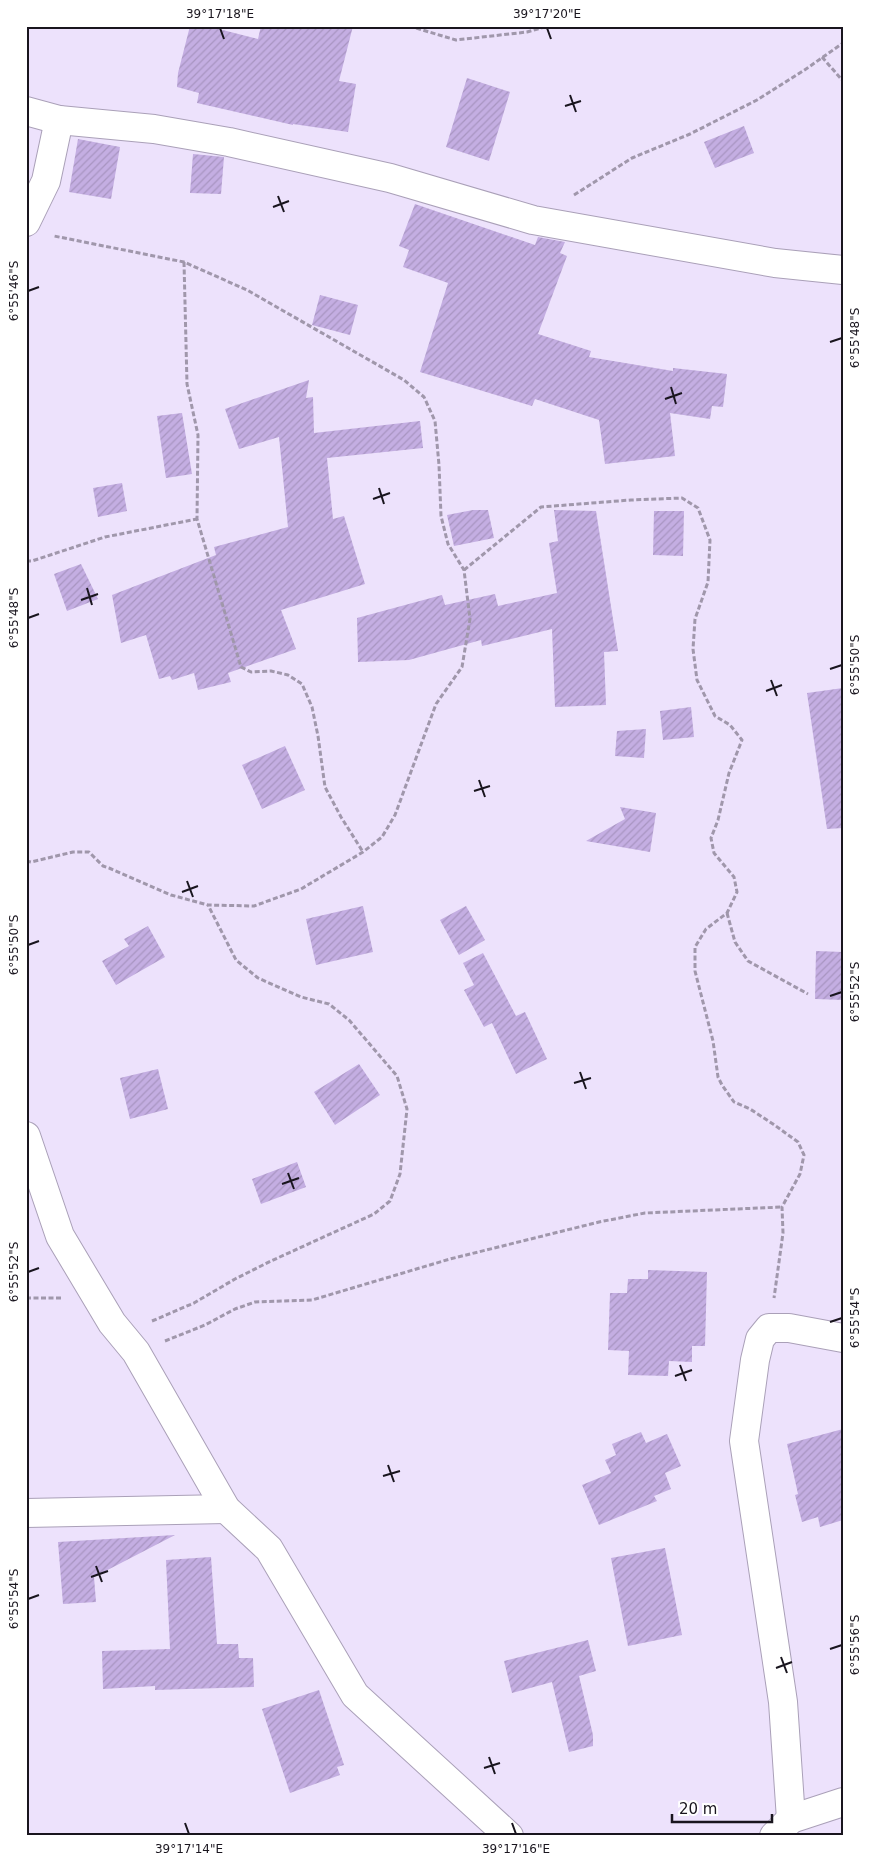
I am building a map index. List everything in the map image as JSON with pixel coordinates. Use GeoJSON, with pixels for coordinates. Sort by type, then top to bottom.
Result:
{"type":"FeatureCollection","features":[{"type":"Feature","properties":{"kind":"street"},"geometry":{"type":"LineString","coordinates":[[26,111],[59,120],[154,129],[229,142],[390,178],[533,220],[775,263],[843,270]]}},
{"type":"Feature","properties":{"kind":"street"},"geometry":{"type":"LineString","coordinates":[[36,228],[59,120]]}},
{"type":"Feature","properties":{"kind":"street"},"geometry":{"type":"LineString","coordinates":[[26,1136],[60,1236],[112,1323],[129,1343],[226,1509],[269,1549],[355,1695],[509,1836]]}},
{"type":"Feature","properties":{"kind":"street"},"geometry":{"type":"LineString","coordinates":[[843,1338],[789,1328],[769,1328],[760,1340],[755,1360],[744,1441],[783,1702],[782,1827],[843,1802]]}},
{"type":"Feature","properties":{"kind":"street"},"geometry":{"type":"LineString","coordinates":[[26,1513],[226,1509]]}},
{"type":"Feature","properties":{"kind":"path"},"geometry":{"type":"LineString","coordinates":[[409,26],[456,40],[527,32],[548,26]]}},
{"type":"Feature","properties":{"kind":"path"},"geometry":{"type":"LineString","coordinates":[[533,220],[632,158],[690,134],[757,100],[843,43]]}},
{"type":"Feature","properties":{"kind":"path"},"geometry":{"type":"LineString","coordinates":[[822,57],[843,81]]}},
{"type":"Feature","properties":{"kind":"path"},"geometry":{"type":"LineString","coordinates":[[26,861],[30,862],[73,852],[89,852],[103,866],[171,895],[208,905],[254,906],[301,889],[363,852],[382,837],[394,815],[436,704],[462,667],[470,618],[464,570],[448,544],[441,516],[435,421],[424,397],[404,380],[255,294],[184,262],[36,228]]}},
{"type":"Feature","properties":{"kind":"path"},"geometry":{"type":"LineString","coordinates":[[184,262],[187,384],[198,435],[197,519],[241,667],[251,672],[271,671],[288,675],[302,684],[312,707],[326,787],[341,817],[363,852]]}},
{"type":"Feature","properties":{"kind":"path"},"geometry":{"type":"LineString","coordinates":[[464,570],[541,507],[682,498],[698,508],[710,540],[708,582],[695,619],[693,649],[697,680],[714,716],[730,725],[742,740],[729,773],[718,820],[711,838],[714,854],[734,876],[737,892],[726,913],[706,928],[694,947],[695,971],[713,1040],[718,1077],[722,1086],[734,1102],[765,1119],[798,1142],[804,1155],[800,1174],[782,1207],[783,1233],[769,1328]]}},
{"type":"Feature","properties":{"kind":"path"},"geometry":{"type":"LineString","coordinates":[[26,562],[106,537],[197,519]]}},
{"type":"Feature","properties":{"kind":"path"},"geometry":{"type":"LineString","coordinates":[[129,1343],[235,1278],[374,1214],[390,1200],[400,1174],[407,1109],[397,1076],[349,1020],[328,1004],[301,997],[258,978],[236,960],[208,905]]}},
{"type":"Feature","properties":{"kind":"path"},"geometry":{"type":"LineString","coordinates":[[726,913],[735,942],[748,961],[808,994]]}},
{"type":"Feature","properties":{"kind":"path"},"geometry":{"type":"LineString","coordinates":[[129,1343],[205,1326],[235,1309],[255,1302],[312,1300],[450,1259],[599,1222],[645,1213],[782,1207]]}},
{"type":"Feature","properties":{"kind":"building"},"geometry":{"type":"Polygon","coordinates":[[[190,26],[207,26],[258,39],[261,26],[353,26],[339,81],[356,84],[348,132],[293,125],[197,103],[199,93],[177,87],[178,73],[190,26]]]}},
{"type":"Feature","properties":{"kind":"building"},"geometry":{"type":"Polygon","coordinates":[[[467,78],[510,92],[489,161],[446,147],[467,78]]]}},
{"type":"Feature","properties":{"kind":"building"},"geometry":{"type":"Polygon","coordinates":[[[744,126],[754,153],[715,168],[704,142],[744,126]]]}},
{"type":"Feature","properties":{"kind":"building"},"geometry":{"type":"Polygon","coordinates":[[[78,139],[120,147],[111,199],[69,192],[78,139]]]}},
{"type":"Feature","properties":{"kind":"building"},"geometry":{"type":"Polygon","coordinates":[[[193,154],[224,157],[221,194],[190,193],[193,154]]]}},
{"type":"Feature","properties":{"kind":"building"},"geometry":{"type":"Polygon","coordinates":[[[415,204],[535,245],[538,237],[565,242],[560,253],[567,256],[538,334],[591,351],[589,357],[673,371],[673,368],[727,374],[723,407],[712,406],[710,419],[670,413],[675,456],[605,464],[599,420],[535,399],[532,406],[420,372],[448,283],[403,267],[409,250],[399,246],[415,204]]]}},
{"type":"Feature","properties":{"kind":"building"},"geometry":{"type":"Polygon","coordinates":[[[320,295],[358,305],[350,335],[312,325],[320,295]]]}},
{"type":"Feature","properties":{"kind":"building"},"geometry":{"type":"Polygon","coordinates":[[[309,380],[306,398],[313,397],[314,433],[420,421],[423,448],[327,458],[333,519],[344,516],[365,584],[281,610],[296,649],[228,673],[231,682],[198,690],[194,673],[172,680],[170,676],[159,679],[146,635],[121,643],[112,595],[216,555],[214,547],[288,527],[279,437],[239,449],[225,409],[309,380]]]}},
{"type":"Feature","properties":{"kind":"building"},"geometry":{"type":"Polygon","coordinates":[[[182,413],[192,474],[166,478],[157,416],[182,413]]]}},
{"type":"Feature","properties":{"kind":"building"},"geometry":{"type":"Polygon","coordinates":[[[122,483],[127,511],[98,517],[93,488],[122,483]]]}},
{"type":"Feature","properties":{"kind":"building"},"geometry":{"type":"Polygon","coordinates":[[[473,510],[488,510],[494,538],[454,546],[447,515],[473,510]]]}},
{"type":"Feature","properties":{"kind":"building"},"geometry":{"type":"Polygon","coordinates":[[[554,510],[596,511],[618,651],[604,652],[606,705],[555,707],[552,629],[482,646],[481,640],[409,660],[358,662],[357,618],[442,595],[445,605],[495,594],[498,606],[557,593],[549,543],[558,541],[554,510]]]}},
{"type":"Feature","properties":{"kind":"building"},"geometry":{"type":"Polygon","coordinates":[[[654,511],[684,511],[683,556],[653,555],[654,511]]]}},
{"type":"Feature","properties":{"kind":"building"},"geometry":{"type":"Polygon","coordinates":[[[81,564],[98,599],[67,611],[54,574],[81,564]]]}},
{"type":"Feature","properties":{"kind":"building"},"geometry":{"type":"Polygon","coordinates":[[[843,688],[843,828],[827,829],[807,693],[843,688]]]}},
{"type":"Feature","properties":{"kind":"building"},"geometry":{"type":"Polygon","coordinates":[[[691,707],[694,737],[663,740],[660,711],[691,707]]]}},
{"type":"Feature","properties":{"kind":"building"},"geometry":{"type":"Polygon","coordinates":[[[646,729],[644,758],[615,756],[617,731],[646,729]]]}},
{"type":"Feature","properties":{"kind":"building"},"geometry":{"type":"Polygon","coordinates":[[[285,746],[305,790],[262,809],[242,765],[285,746]]]}},
{"type":"Feature","properties":{"kind":"building"},"geometry":{"type":"Polygon","coordinates":[[[620,807],[656,813],[650,852],[586,841],[625,819],[620,807]]]}},
{"type":"Feature","properties":{"kind":"building"},"geometry":{"type":"Polygon","coordinates":[[[363,906],[373,952],[316,965],[306,919],[363,906]]]}},
{"type":"Feature","properties":{"kind":"building"},"geometry":{"type":"Polygon","coordinates":[[[466,906],[485,940],[459,955],[440,920],[466,906]]]}},
{"type":"Feature","properties":{"kind":"building"},"geometry":{"type":"Polygon","coordinates":[[[148,926],[165,957],[116,985],[102,961],[129,946],[124,939],[148,926]]]}},
{"type":"Feature","properties":{"kind":"building"},"geometry":{"type":"Polygon","coordinates":[[[816,951],[843,952],[843,1000],[815,999],[816,951]]]}},
{"type":"Feature","properties":{"kind":"building"},"geometry":{"type":"Polygon","coordinates":[[[483,953],[516,1016],[525,1012],[547,1059],[516,1074],[492,1023],[484,1027],[464,990],[474,985],[463,963],[483,953]]]}},
{"type":"Feature","properties":{"kind":"building"},"geometry":{"type":"Polygon","coordinates":[[[359,1064],[380,1095],[335,1125],[314,1092],[359,1064]]]}},
{"type":"Feature","properties":{"kind":"building"},"geometry":{"type":"Polygon","coordinates":[[[158,1069],[168,1109],[130,1119],[120,1078],[158,1069]]]}},
{"type":"Feature","properties":{"kind":"building"},"geometry":{"type":"Polygon","coordinates":[[[297,1162],[306,1187],[261,1204],[252,1179],[297,1162]]]}},
{"type":"Feature","properties":{"kind":"building"},"geometry":{"type":"Polygon","coordinates":[[[648,1270],[707,1272],[705,1346],[692,1346],[692,1362],[669,1361],[668,1376],[628,1375],[629,1351],[608,1350],[610,1293],[627,1293],[628,1279],[648,1279],[648,1270]]]}},
{"type":"Feature","properties":{"kind":"building"},"geometry":{"type":"Polygon","coordinates":[[[843,1429],[843,1520],[820,1527],[818,1517],[802,1522],[795,1495],[798,1494],[787,1444],[843,1429]]]}},
{"type":"Feature","properties":{"kind":"building"},"geometry":{"type":"Polygon","coordinates":[[[641,1432],[646,1443],[667,1434],[681,1466],[665,1473],[671,1489],[654,1496],[657,1501],[599,1525],[582,1485],[611,1473],[605,1460],[616,1455],[612,1444],[641,1432]]]}},
{"type":"Feature","properties":{"kind":"building"},"geometry":{"type":"Polygon","coordinates":[[[175,1535],[94,1577],[96,1602],[63,1604],[58,1542],[175,1535]]]}},
{"type":"Feature","properties":{"kind":"building"},"geometry":{"type":"Polygon","coordinates":[[[665,1548],[682,1635],[628,1646],[611,1558],[665,1548]]]}},
{"type":"Feature","properties":{"kind":"building"},"geometry":{"type":"Polygon","coordinates":[[[211,1557],[217,1644],[238,1644],[239,1658],[253,1658],[254,1687],[155,1690],[155,1686],[103,1689],[102,1651],[170,1649],[166,1560],[211,1557]]]}},
{"type":"Feature","properties":{"kind":"building"},"geometry":{"type":"Polygon","coordinates":[[[588,1640],[596,1671],[579,1676],[593,1735],[593,1746],[569,1752],[552,1682],[512,1693],[504,1661],[588,1640]]]}},
{"type":"Feature","properties":{"kind":"building"},"geometry":{"type":"Polygon","coordinates":[[[319,1690],[344,1765],[337,1767],[340,1775],[290,1793],[262,1709],[319,1690]]]}}]}
